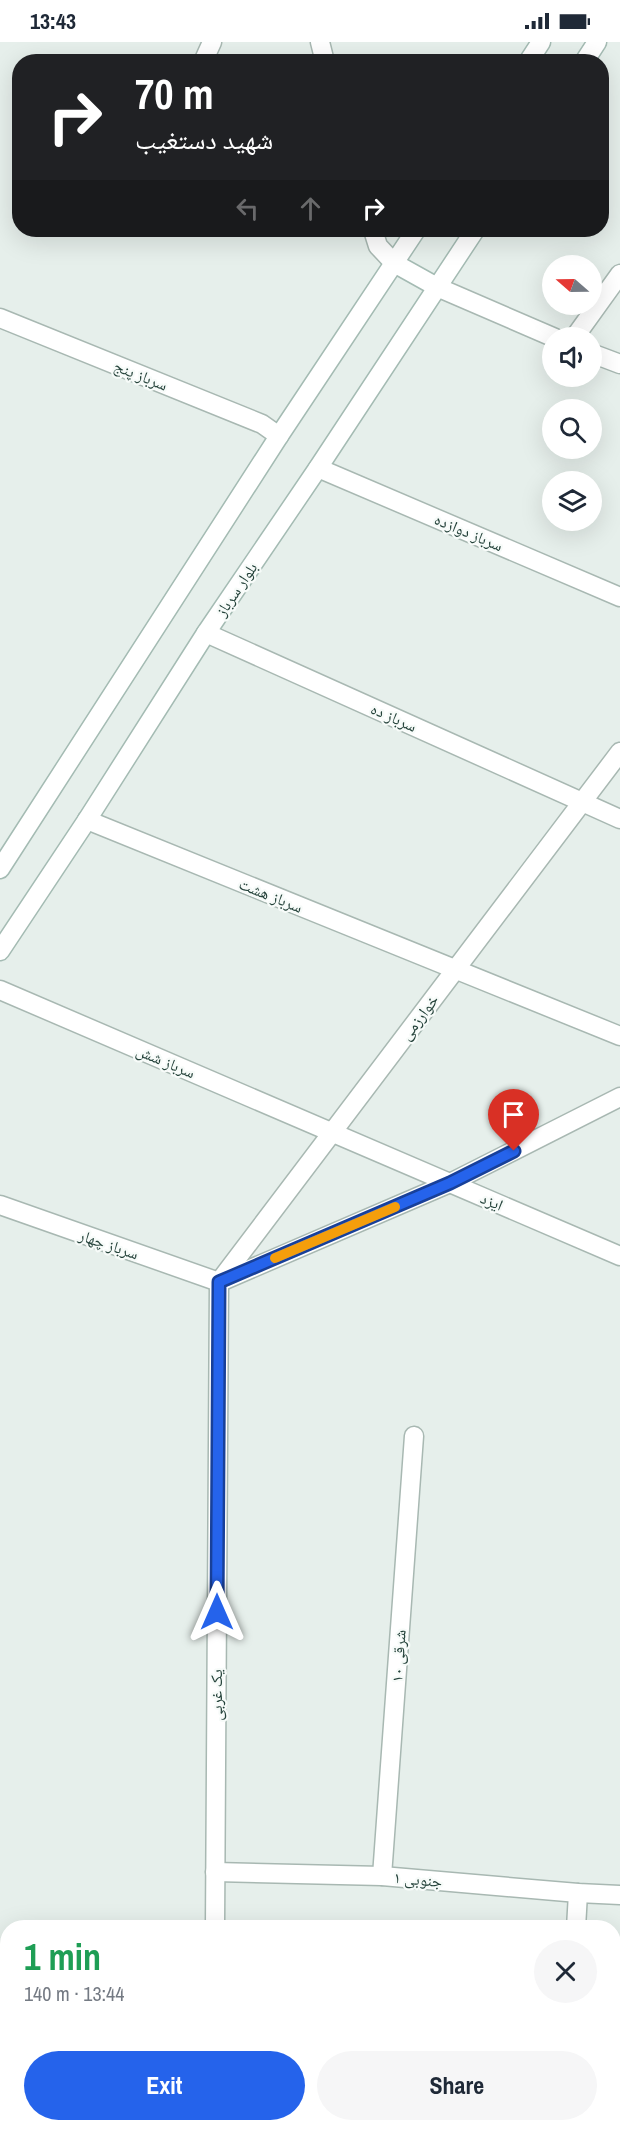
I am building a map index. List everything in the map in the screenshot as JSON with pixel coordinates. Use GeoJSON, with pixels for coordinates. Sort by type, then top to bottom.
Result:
{"type":"FeatureCollection","features":[{"type":"Feature","properties":{"kind":"street"},"geometry":{"type":"LineString","coordinates":[[0,869],[279,436],[411,237]]}},
{"type":"Feature","properties":{"kind":"street","name":"بلوار سرباز"},"geometry":{"type":"LineString","coordinates":[[0,951],[206,633],[470,237]]}},
{"type":"Feature","properties":{"kind":"street"},"geometry":{"type":"LineString","coordinates":[[376,238],[394,263],[437,287],[542,332]]}},
{"type":"Feature","properties":{"kind":"street"},"geometry":{"type":"LineString","coordinates":[[582,327],[620,274]]}},
{"type":"Feature","properties":{"kind":"street","name":"سرباز پنج"},"geometry":{"type":"LineString","coordinates":[[0,318],[262,424],[279,436]]}},
{"type":"Feature","properties":{"kind":"street"},"geometry":{"type":"LineString","coordinates":[[602,357],[620,364]]}},
{"type":"Feature","properties":{"kind":"street","name":"سرباز دوازده"},"geometry":{"type":"LineString","coordinates":[[318,468],[620,597]]}},
{"type":"Feature","properties":{"kind":"street","name":"سرباز ده"},"geometry":{"type":"LineString","coordinates":[[206,633],[620,819]]}},
{"type":"Feature","properties":{"kind":"street","name":"خوارزمی"},"geometry":{"type":"LineString","coordinates":[[219,1282],[620,752]]}},
{"type":"Feature","properties":{"kind":"street","name":"سرباز هشت"},"geometry":{"type":"LineString","coordinates":[[87,820],[456,969]]}},
{"type":"Feature","properties":{"kind":"street"},"geometry":{"type":"LineString","coordinates":[[456,969],[620,1036]]}},
{"type":"Feature","properties":{"kind":"street","name":"سرباز شش"},"geometry":{"type":"LineString","coordinates":[[0,990],[332,1132]]}},
{"type":"Feature","properties":{"kind":"street"},"geometry":{"type":"LineString","coordinates":[[219,1282],[450,1183],[620,1097]]}},
{"type":"Feature","properties":{"kind":"street","name":"ایزد"},"geometry":{"type":"LineString","coordinates":[[332,1132],[620,1256]]}},
{"type":"Feature","properties":{"kind":"street","name":"سرباز چهار"},"geometry":{"type":"LineString","coordinates":[[0,1205],[219,1282]]}},
{"type":"Feature","properties":{"kind":"street","name":"یک غربی"},"geometry":{"type":"LineString","coordinates":[[215,1920],[219,1282]]}},
{"type":"Feature","properties":{"kind":"street","name":"شرقی ۱۰"},"geometry":{"type":"LineString","coordinates":[[382,1876],[414,1436]]}},
{"type":"Feature","properties":{"kind":"street","name":"جنوبی ۱"},"geometry":{"type":"LineString","coordinates":[[215,1872],[382,1876],[620,1895]]}},
{"type":"Feature","properties":{"kind":"street"},"geometry":{"type":"LineString","coordinates":[[576,1920],[578,1893]]}},
{"type":"Feature","properties":{"kind":"slow traffic"},"geometry":{"type":"LineString","coordinates":[[275,1258],[395,1207]]}},
{"type":"Feature","properties":{"kind":"route"},"geometry":{"type":"LineString","coordinates":[[217,1612],[219,1282],[450,1183],[514,1151]]}}]}
